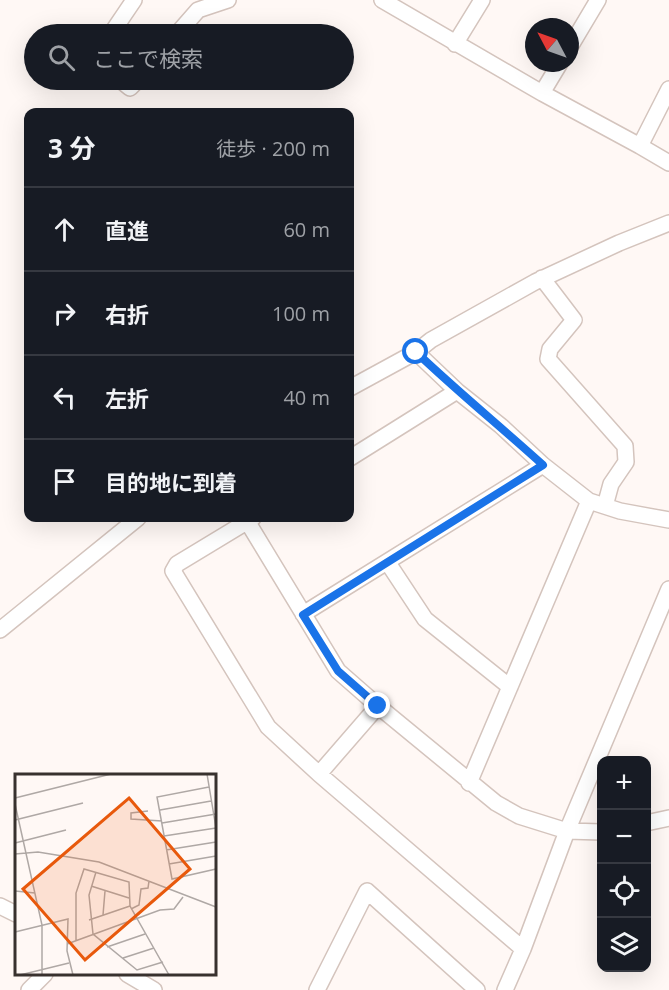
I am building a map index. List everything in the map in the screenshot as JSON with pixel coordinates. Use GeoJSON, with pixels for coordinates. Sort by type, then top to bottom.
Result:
{"type":"FeatureCollection","features":[{"type":"Feature","properties":{"kind":"street"},"geometry":{"type":"LineString","coordinates":[[118,24],[134,0]]}},
{"type":"Feature","properties":{"kind":"street"},"geometry":{"type":"LineString","coordinates":[[382,0],[455,44],[669,163]]}},
{"type":"Feature","properties":{"kind":"street"},"geometry":{"type":"LineString","coordinates":[[455,44],[482,0]]}},
{"type":"Feature","properties":{"kind":"street"},"geometry":{"type":"LineString","coordinates":[[579,32],[598,0]]}},
{"type":"Feature","properties":{"kind":"street"},"geometry":{"type":"LineString","coordinates":[[186,24],[198,10],[221,1]]}},
{"type":"Feature","properties":{"kind":"street"},"geometry":{"type":"LineString","coordinates":[[542,93],[555,72]]}},
{"type":"Feature","properties":{"kind":"street"},"geometry":{"type":"LineString","coordinates":[[640,146],[669,89]]}},
{"type":"Feature","properties":{"kind":"street"},"geometry":{"type":"LineString","coordinates":[[354,386],[542,278],[669,223]]}},
{"type":"Feature","properties":{"kind":"street"},"geometry":{"type":"LineString","coordinates":[[542,278],[574,320],[550,349],[548,359],[626,446],[626,462],[611,484],[605,506]]}},
{"type":"Feature","properties":{"kind":"street"},"geometry":{"type":"LineString","coordinates":[[416,352],[457,391],[589,501],[620,511],[669,520]]}},
{"type":"Feature","properties":{"kind":"street"},"geometry":{"type":"LineString","coordinates":[[354,455],[457,391]]}},
{"type":"Feature","properties":{"kind":"street"},"geometry":{"type":"LineString","coordinates":[[303,615],[543,465]]}},
{"type":"Feature","properties":{"kind":"street"},"geometry":{"type":"LineString","coordinates":[[469,783],[589,501]]}},
{"type":"Feature","properties":{"kind":"street"},"geometry":{"type":"LineString","coordinates":[[0,630],[133,522]]}},
{"type":"Feature","properties":{"kind":"street"},"geometry":{"type":"LineString","coordinates":[[247,522],[177,564],[173,571],[268,728],[523,949]]}},
{"type":"Feature","properties":{"kind":"street"},"geometry":{"type":"LineString","coordinates":[[251,522],[303,615],[338,671],[469,783],[496,803],[519,816],[567,831],[597,832]]}},
{"type":"Feature","properties":{"kind":"street"},"geometry":{"type":"LineString","coordinates":[[388,563],[425,619],[510,687]]}},
{"type":"Feature","properties":{"kind":"street"},"geometry":{"type":"LineString","coordinates":[[505,990],[523,949],[567,831],[669,589]]}},
{"type":"Feature","properties":{"kind":"street"},"geometry":{"type":"LineString","coordinates":[[319,774],[378,706]]}},
{"type":"Feature","properties":{"kind":"street"},"geometry":{"type":"LineString","coordinates":[[651,822],[669,818]]}},
{"type":"Feature","properties":{"kind":"street"},"geometry":{"type":"LineString","coordinates":[[316,990],[367,891],[477,990]]}},
{"type":"Feature","properties":{"kind":"street"},"geometry":{"type":"LineString","coordinates":[[0,906],[15,914]]}},
{"type":"Feature","properties":{"kind":"street"},"geometry":{"type":"LineString","coordinates":[[29,990],[44,975]]}},
{"type":"Feature","properties":{"kind":"street"},"geometry":{"type":"LineString","coordinates":[[129,975],[154,990]]}},
{"type":"Feature","properties":{"kind":"route"},"geometry":{"type":"LineString","coordinates":[[378,706],[338,671],[303,615],[543,465],[501,426],[457,391],[416,352]]}}]}
